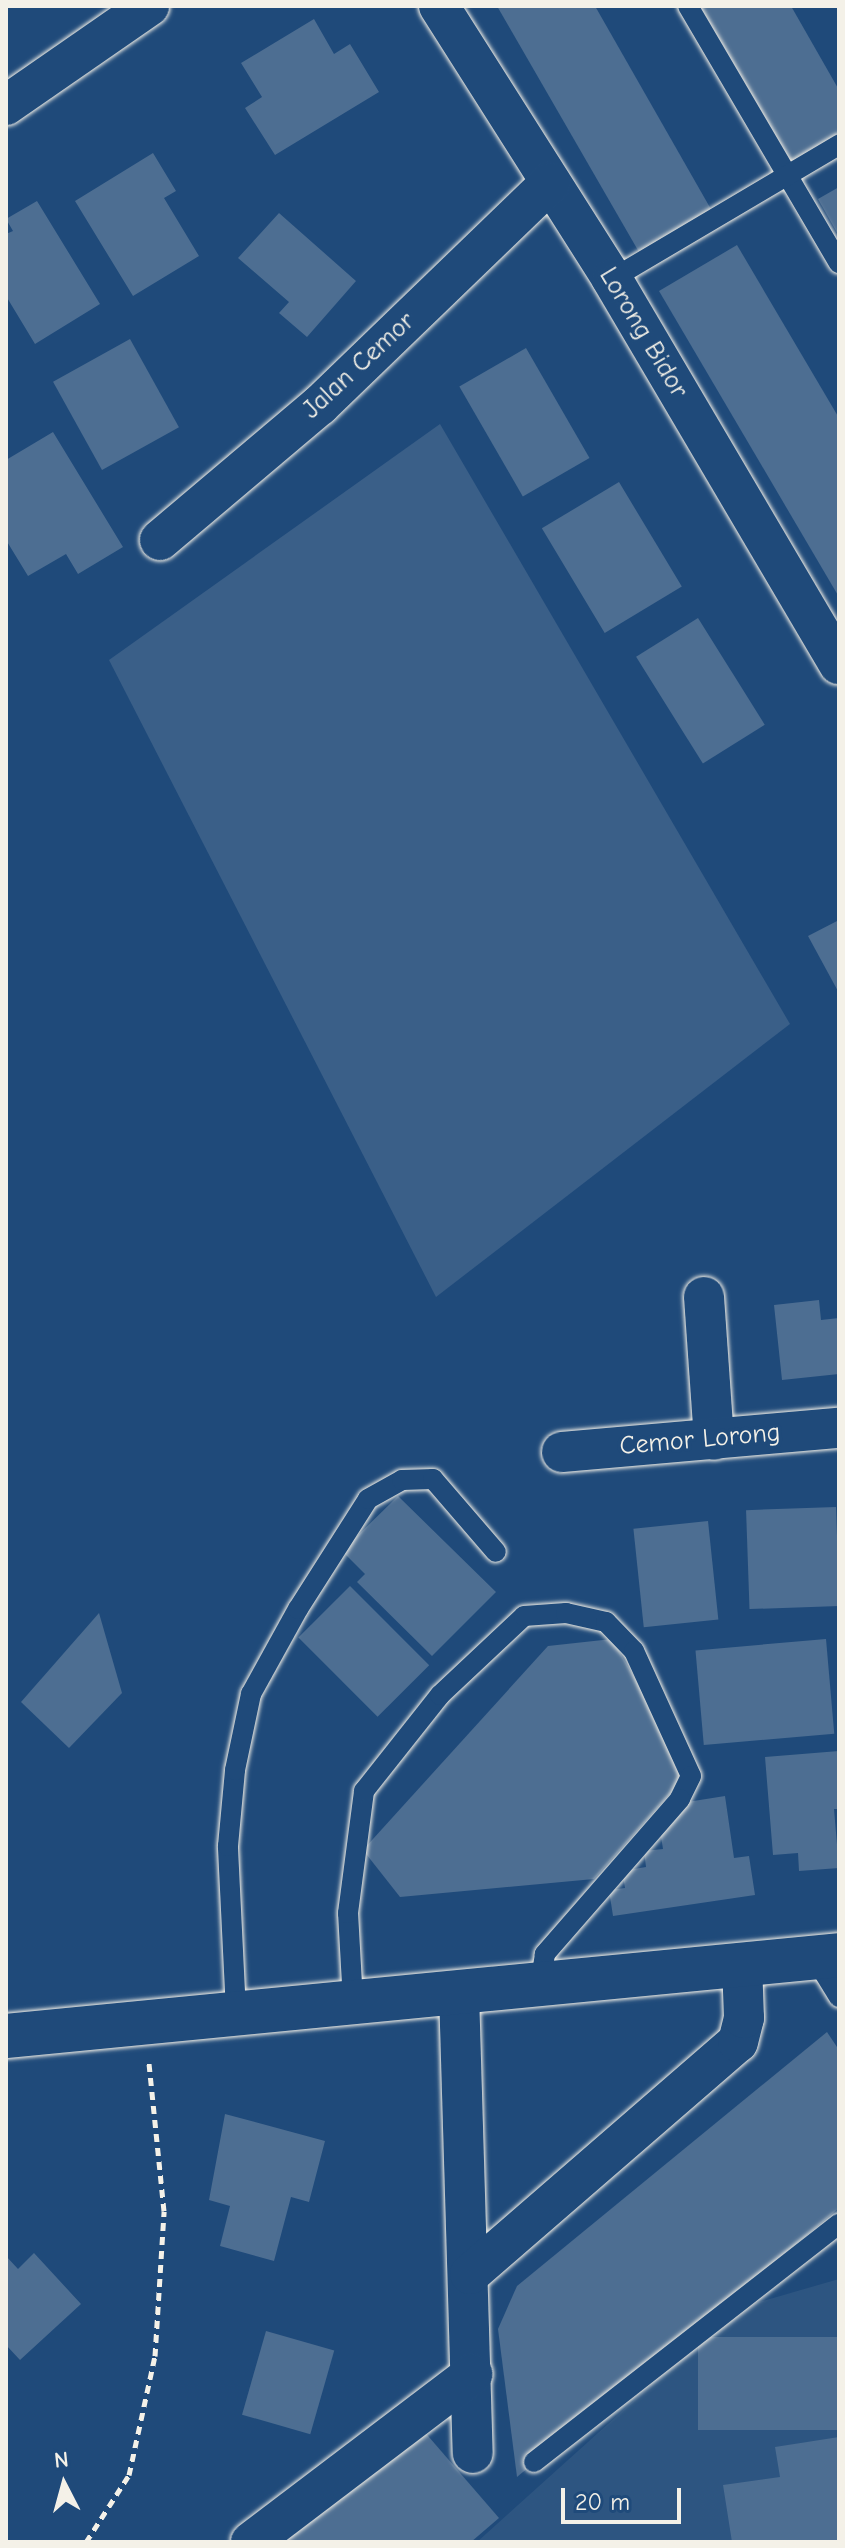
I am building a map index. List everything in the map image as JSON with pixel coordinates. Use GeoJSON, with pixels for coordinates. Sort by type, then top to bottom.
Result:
{"type":"FeatureCollection","features":[{"type":"Feature","properties":{"kind":"street"},"geometry":{"type":"LineString","coordinates":[[6,105],[149,6]]}},
{"type":"Feature","properties":{"kind":"street","name":"Lorong Bidor"},"geometry":{"type":"LineString","coordinates":[[439,6],[612,279],[837,658]]}},
{"type":"Feature","properties":{"kind":"street","name":"Jalan Cemor"},"geometry":{"type":"LineString","coordinates":[[160,540],[320,405],[550,183]]}},
{"type":"Feature","properties":{"kind":"street"},"geometry":{"type":"LineString","coordinates":[[704,1297],[714,1440]]}},
{"type":"Feature","properties":{"kind":"street","name":"Cemor Lorong"},"geometry":{"type":"LineString","coordinates":[[562,1452],[839,1428]]}},
{"type":"Feature","properties":{"kind":"street"},"geometry":{"type":"LineString","coordinates":[[6,2036],[827,1956]]}},
{"type":"Feature","properties":{"kind":"street"},"geometry":{"type":"LineString","coordinates":[[470,2274],[738,2042],[744,2018],[742,1964]]}},
{"type":"Feature","properties":{"kind":"street"},"geometry":{"type":"LineString","coordinates":[[459,1992],[470,2274],[473,2453]]}},
{"type":"Feature","properties":{"kind":"street"},"geometry":{"type":"LineString","coordinates":[[251,2542],[472,2374]]}},
{"type":"Feature","properties":{"kind":"lane"},"geometry":{"type":"LineString","coordinates":[[688,6],[839,263]]}},
{"type":"Feature","properties":{"kind":"lane"},"geometry":{"type":"LineString","coordinates":[[612,279],[788,172],[839,145]]}},
{"type":"Feature","properties":{"kind":"lane"},"geometry":{"type":"LineString","coordinates":[[224,2013],[228,1846],[235,1770],[251,1694],[298,1609],[368,1499],[402,1480],[433,1479],[496,1552]]}},
{"type":"Feature","properties":{"kind":"lane"},"geometry":{"type":"LineString","coordinates":[[353,2002],[348,1913],[364,1791],[440,1695],[524,1616],[566,1613],[606,1622],[634,1651],[691,1776],[680,1799],[545,1954],[540,1984]]}},
{"type":"Feature","properties":{"kind":"lane"},"geometry":{"type":"LineString","coordinates":[[827,1956],[839,1997]]}},
{"type":"Feature","properties":{"kind":"lane"},"geometry":{"type":"LineString","coordinates":[[534,2462],[839,2224]]}},
{"type":"Feature","properties":{"kind":"path"},"geometry":{"type":"LineString","coordinates":[[86,2542],[129,2475],[155,2356],[164,2211],[155,2021]]}},
{"type":"Feature","properties":{"kind":"shaded area"},"geometry":{"type":"Polygon","coordinates":[[[440,424],[790,1024],[436,1297],[109,660],[440,424]]]}},
{"type":"Feature","properties":{"kind":"shaded area"},"geometry":{"type":"Polygon","coordinates":[[[839,2279],[839,2542],[477,2542],[649,2387],[714,2315],[839,2279]]]}},
{"type":"Feature","properties":{"kind":"building"},"geometry":{"type":"Polygon","coordinates":[[[497,6],[595,6],[716,218],[643,259],[497,6]]]}},
{"type":"Feature","properties":{"kind":"building"},"geometry":{"type":"Polygon","coordinates":[[[700,6],[791,6],[839,90],[839,146],[796,170],[700,6]]]}},
{"type":"Feature","properties":{"kind":"building"},"geometry":{"type":"Polygon","coordinates":[[[314,19],[334,54],[350,44],[379,92],[275,155],[245,108],[262,97],[241,63],[314,19]]]}},
{"type":"Feature","properties":{"kind":"building"},"geometry":{"type":"Polygon","coordinates":[[[153,153],[176,191],[164,198],[199,256],[133,296],[75,201],[153,153]]]}},
{"type":"Feature","properties":{"kind":"building"},"geometry":{"type":"Polygon","coordinates":[[[839,187],[839,236],[818,199],[839,187]]]}},
{"type":"Feature","properties":{"kind":"building"},"geometry":{"type":"Polygon","coordinates":[[[37,201],[100,304],[35,344],[6,296],[6,234],[13,231],[6,219],[37,201]]]}},
{"type":"Feature","properties":{"kind":"building"},"geometry":{"type":"Polygon","coordinates":[[[279,213],[356,281],[307,337],[279,313],[289,302],[238,258],[279,213]]]}},
{"type":"Feature","properties":{"kind":"building"},"geometry":{"type":"Polygon","coordinates":[[[737,245],[839,418],[839,597],[659,291],[737,245]]]}},
{"type":"Feature","properties":{"kind":"building"},"geometry":{"type":"Polygon","coordinates":[[[130,339],[179,427],[102,470],[53,382],[130,339]]]}},
{"type":"Feature","properties":{"kind":"building"},"geometry":{"type":"Polygon","coordinates":[[[526,348],[590,458],[523,496],[459,386],[526,348]]]}},
{"type":"Feature","properties":{"kind":"building"},"geometry":{"type":"Polygon","coordinates":[[[53,432],[123,547],[78,574],[66,554],[28,576],[6,540],[6,460],[53,432]]]}},
{"type":"Feature","properties":{"kind":"building"},"geometry":{"type":"Polygon","coordinates":[[[619,482],[682,587],[605,633],[542,528],[619,482]]]}},
{"type":"Feature","properties":{"kind":"building"},"geometry":{"type":"Polygon","coordinates":[[[698,618],[765,725],[703,764],[636,657],[698,618]]]}},
{"type":"Feature","properties":{"kind":"building"},"geometry":{"type":"Polygon","coordinates":[[[839,920],[839,993],[808,936],[839,920]]]}},
{"type":"Feature","properties":{"kind":"building"},"geometry":{"type":"Polygon","coordinates":[[[819,1300],[821,1320],[839,1318],[839,1374],[782,1380],[774,1305],[819,1300]]]}},
{"type":"Feature","properties":{"kind":"building"},"geometry":{"type":"Polygon","coordinates":[[[398,1496],[496,1592],[432,1656],[357,1582],[365,1574],[342,1551],[398,1496]]]}},
{"type":"Feature","properties":{"kind":"building"},"geometry":{"type":"Polygon","coordinates":[[[836,1507],[839,1606],[750,1609],[746,1510],[836,1507]]]}},
{"type":"Feature","properties":{"kind":"building"},"geometry":{"type":"Polygon","coordinates":[[[708,1521],[718,1619],[644,1627],[633,1529],[708,1521]]]}},
{"type":"Feature","properties":{"kind":"building"},"geometry":{"type":"Polygon","coordinates":[[[350,1586],[429,1665],[378,1717],[298,1638],[350,1586]]]}},
{"type":"Feature","properties":{"kind":"building"},"geometry":{"type":"Polygon","coordinates":[[[99,1613],[122,1693],[69,1748],[21,1702],[99,1613]]]}},
{"type":"Feature","properties":{"kind":"building"},"geometry":{"type":"Polygon","coordinates":[[[612,1639],[689,1772],[594,1879],[400,1897],[363,1850],[548,1646],[612,1639]]]}},
{"type":"Feature","properties":{"kind":"building"},"geometry":{"type":"Polygon","coordinates":[[[826,1639],[834,1734],[704,1745],[695,1650],[826,1639]]]}},
{"type":"Feature","properties":{"kind":"building"},"geometry":{"type":"Polygon","coordinates":[[[839,1751],[839,1809],[834,1809],[839,1868],[799,1871],[798,1853],[773,1855],[765,1757],[839,1751]]]}},
{"type":"Feature","properties":{"kind":"building"},"geometry":{"type":"Polygon","coordinates":[[[725,1796],[734,1858],[749,1856],[755,1895],[613,1916],[609,1890],[625,1888],[622,1871],[646,1867],[644,1851],[663,1849],[659,1824],[681,1803],[725,1796]]]}},
{"type":"Feature","properties":{"kind":"building"},"geometry":{"type":"Polygon","coordinates":[[[827,2032],[839,2050],[839,2208],[517,2477],[498,2329],[517,2286],[827,2032]]]}},
{"type":"Feature","properties":{"kind":"building"},"geometry":{"type":"Polygon","coordinates":[[[225,2114],[325,2141],[309,2202],[291,2197],[274,2261],[220,2246],[230,2206],[209,2200],[225,2114]]]}},
{"type":"Feature","properties":{"kind":"building"},"geometry":{"type":"Polygon","coordinates":[[[34,2253],[81,2304],[20,2360],[6,2345],[6,2256],[18,2269],[34,2253]]]}},
{"type":"Feature","properties":{"kind":"building"},"geometry":{"type":"Polygon","coordinates":[[[266,2331],[334,2351],[310,2434],[242,2415],[266,2331]]]}},
{"type":"Feature","properties":{"kind":"building"},"geometry":{"type":"Polygon","coordinates":[[[698,2337],[839,2337],[839,2430],[698,2430],[698,2337]]]}},
{"type":"Feature","properties":{"kind":"building"},"geometry":{"type":"Polygon","coordinates":[[[416,2422],[499,2518],[471,2542],[276,2542],[416,2422]]]}},
{"type":"Feature","properties":{"kind":"building"},"geometry":{"type":"Polygon","coordinates":[[[839,2437],[839,2542],[732,2542],[723,2485],[780,2477],[775,2447],[839,2437]]]}}]}
